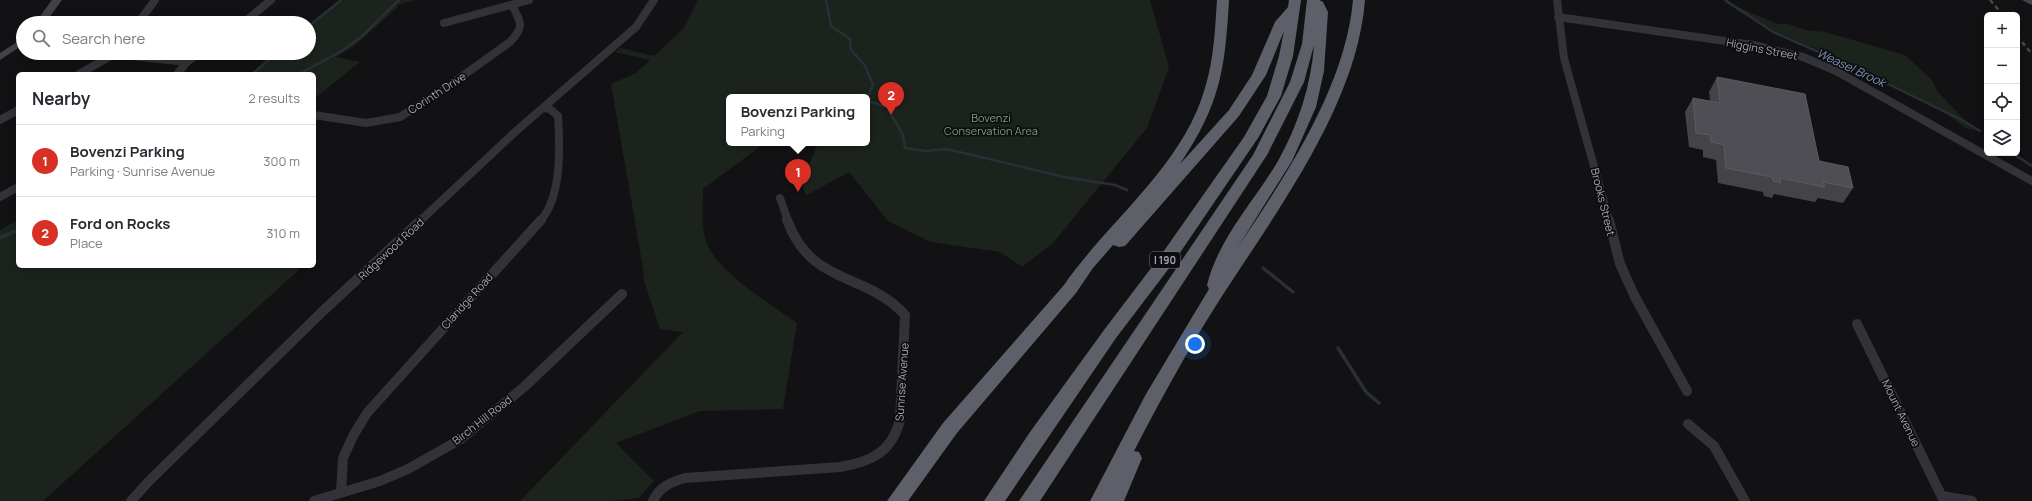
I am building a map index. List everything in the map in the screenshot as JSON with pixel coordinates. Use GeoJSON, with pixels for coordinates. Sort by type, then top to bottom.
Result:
{"type":"FeatureCollection","features":[{"type":"Feature","properties":{"kind":"highway"},"geometry":{"type":"LineString","coordinates":[[897,501],[950,428],[1070,289],[1087,264],[1173,164],[1195,129],[1212,88],[1223,0]]}},
{"type":"Feature","properties":{"kind":"highway","name":"I 190"},"geometry":{"type":"LineString","coordinates":[[1029,501],[1260,155],[1290,99],[1301,69],[1308,44],[1313,0]]}},
{"type":"Feature","properties":{"kind":"highway"},"geometry":{"type":"LineString","coordinates":[[1211,300],[1222,260],[1243,224],[1285,160],[1302,129],[1318,79],[1322,36],[1322,12],[1317,0]]}},
{"type":"Feature","properties":{"kind":"highway"},"geometry":{"type":"LineString","coordinates":[[1100,501],[1159,386],[1211,300],[1286,188],[1321,124],[1337,87],[1350,45],[1359,0]]}},
{"type":"Feature","properties":{"kind":"highway"},"geometry":{"type":"LineString","coordinates":[[1070,289],[1084,280],[1234,113],[1259,75],[1281,22],[1295,3]]}},
{"type":"Feature","properties":{"kind":"highway","name":"I 190"},"geometry":{"type":"LineString","coordinates":[[994,501],[1055,412],[1167,259],[1251,138],[1274,96],[1286,56],[1295,3]]}},
{"type":"Feature","properties":{"kind":"highway"},"geometry":{"type":"LineString","coordinates":[[1114,501],[1132,458],[1135,431]]}},
{"type":"Feature","properties":{"kind":"street"},"geometry":{"type":"LineString","coordinates":[[45,16],[57,0]]}},
{"type":"Feature","properties":{"kind":"street"},"geometry":{"type":"LineString","coordinates":[[143,16],[155,0]]}},
{"type":"Feature","properties":{"kind":"street"},"geometry":{"type":"LineString","coordinates":[[252,16],[271,0]]}},
{"type":"Feature","properties":{"kind":"street"},"geometry":{"type":"LineString","coordinates":[[444,23],[529,0]]}},
{"type":"Feature","properties":{"kind":"street","name":"Ridgewood Road"},"geometry":{"type":"LineString","coordinates":[[131,501],[148,481],[324,310],[543,108],[636,27],[654,0]]}},
{"type":"Feature","properties":{"kind":"street","name":"Brooks Street"},"geometry":{"type":"LineString","coordinates":[[1557,0],[1564,58],[1573,96],[1583,122],[1620,264],[1635,297],[1687,391]]}},
{"type":"Feature","properties":{"kind":"street","name":"Corinth Drive"},"geometry":{"type":"LineString","coordinates":[[316,116],[328,116],[366,124],[400,117],[440,92],[510,42],[519,32],[521,24],[512,5]]}},
{"type":"Feature","properties":{"kind":"street","name":"Higgins Street"},"geometry":{"type":"LineString","coordinates":[[1558,17],[1753,45],[1803,57],[1836,70],[2032,181]]}},
{"type":"Feature","properties":{"kind":"street"},"geometry":{"type":"LineString","coordinates":[[0,57],[16,46]]}},
{"type":"Feature","properties":{"kind":"street"},"geometry":{"type":"LineString","coordinates":[[82,72],[103,60]]}},
{"type":"Feature","properties":{"kind":"street"},"geometry":{"type":"LineString","coordinates":[[171,60],[187,62]]}},
{"type":"Feature","properties":{"kind":"street"},"geometry":{"type":"LineString","coordinates":[[179,72],[190,60]]}},
{"type":"Feature","properties":{"kind":"street","name":"Claridge Road"},"geometry":{"type":"LineString","coordinates":[[341,492],[343,458],[353,436],[368,413],[398,377],[544,217],[556,189],[560,163],[560,138],[558,116],[550,109],[543,108]]}},
{"type":"Feature","properties":{"kind":"street"},"geometry":{"type":"LineString","coordinates":[[0,120],[16,111]]}},
{"type":"Feature","properties":{"kind":"street"},"geometry":{"type":"LineString","coordinates":[[0,197],[16,188]]}},
{"type":"Feature","properties":{"kind":"street","name":"Sunrise Avenue"},"geometry":{"type":"LineString","coordinates":[[653,501],[656,495],[665,486],[685,478],[840,467],[858,464],[884,451],[897,434],[900,420],[905,315],[901,309],[890,302],[828,271],[811,259],[797,241],[780,198]]}},
{"type":"Feature","properties":{"kind":"street","name":"Birch Hill Road"},"geometry":{"type":"LineString","coordinates":[[314,501],[380,481],[408,469],[461,439],[524,387],[622,294]]}},
{"type":"Feature","properties":{"kind":"street","name":"Mount Avenue"},"geometry":{"type":"LineString","coordinates":[[1857,324],[1943,499]]}},
{"type":"Feature","properties":{"kind":"street"},"geometry":{"type":"LineString","coordinates":[[1688,424],[1714,446],[1745,501]]}},
{"type":"Feature","properties":{"kind":"street"},"geometry":{"type":"LineString","coordinates":[[1943,499],[1972,501]]}},
{"type":"Feature","properties":{"kind":"green space"},"geometry":{"type":"Polygon","coordinates":[[[341,0],[416,0],[396,5],[398,7],[354,46],[336,57],[360,62],[316,97],[316,72],[255,72],[270,60],[316,60],[316,21],[341,0]]]}},
{"type":"Feature","properties":{"kind":"green space","name":"Bovenzi Conservation Area"},"geometry":{"type":"Polygon","coordinates":[[[698,0],[1150,0],[1169,67],[1147,128],[1053,243],[1022,267],[1000,252],[931,242],[888,221],[849,172],[807,195],[801,185],[817,146],[870,146],[870,94],[726,94],[726,146],[761,146],[703,189],[703,228],[710,250],[727,271],[762,299],[797,323],[783,409],[700,411],[616,443],[654,481],[639,498],[610,501],[520,501],[683,332],[660,329],[643,278],[644,274],[611,84],[636,73],[650,60],[615,52],[620,48],[654,56],[684,28],[698,0]]]}},
{"type":"Feature","properties":{"kind":"green space"},"geometry":{"type":"Polygon","coordinates":[[[1721,0],[1778,24],[1788,24],[1806,30],[1825,32],[1905,55],[1932,80],[1938,92],[1974,130],[1967,129],[1948,115],[1821,51],[1765,27],[1721,0]]]}},
{"type":"Feature","properties":{"kind":"green space"},"geometry":{"type":"Polygon","coordinates":[[[16,221],[16,268],[300,269],[43,501],[0,501],[0,230],[16,221]]]}},
{"type":"Feature","properties":{"kind":"building"},"geometry":{"type":"Polygon","coordinates":[[[1717,77],[1805,94],[1819,161],[1848,167],[1853,188],[1823,182],[1825,187],[1780,178],[1781,183],[1773,181],[1772,177],[1726,168],[1724,145],[1711,142],[1710,135],[1696,133],[1693,98],[1720,103],[1717,77]]]}},
{"type":"Feature","properties":{"kind":"waterway"},"geometry":{"type":"LineString","coordinates":[[316,20],[341,0]]}},
{"type":"Feature","properties":{"kind":"waterway"},"geometry":{"type":"LineString","coordinates":[[303,72],[340,52],[361,37],[399,0]]}},
{"type":"Feature","properties":{"kind":"waterway"},"geometry":{"type":"LineString","coordinates":[[826,0],[831,26],[850,39],[851,50],[864,64],[873,85],[869,94]]}},
{"type":"Feature","properties":{"kind":"waterway","name":"Weasel Brook"},"geometry":{"type":"LineString","coordinates":[[1725,0],[1773,32],[1853,67],[1960,119],[1980,131]]}},
{"type":"Feature","properties":{"kind":"waterway"},"geometry":{"type":"LineString","coordinates":[[254,72],[269,60]]}},
{"type":"Feature","properties":{"kind":"waterway"},"geometry":{"type":"LineString","coordinates":[[870,102],[887,107],[903,135],[905,148],[926,151],[947,149],[1064,177],[1115,185],[1127,190]]}},
{"type":"Feature","properties":{"kind":"waterway","name":"Weasel Brook"},"geometry":{"type":"LineString","coordinates":[[2017,156],[2032,166]]}},
{"type":"Feature","properties":{"kind":"waterway"},"geometry":{"type":"LineString","coordinates":[[0,238],[16,231]]}},
{"type":"Feature","properties":{"kind":"waterway"},"geometry":{"type":"LineString","coordinates":[[1263,268],[1293,292]]}},
{"type":"Feature","properties":{"kind":"waterway"},"geometry":{"type":"LineString","coordinates":[[1338,348],[1366,392],[1379,403]]}},
{"type":"Feature","properties":{"kind":"railway"},"geometry":{"type":"LineString","coordinates":[[1990,0],[2000,12]]}},
{"type":"Feature","properties":{"kind":"railway"},"geometry":{"type":"LineString","coordinates":[[2020,40],[2032,54]]}},
{"type":"Feature","properties":{"kind":"place","name":"Ford on Rocks"},"geometry":{"type":"Point","coordinates":[891,115]}},
{"type":"Feature","properties":{"kind":"place","name":"Bovenzi Parking"},"geometry":{"type":"Point","coordinates":[798,192]}}]}
